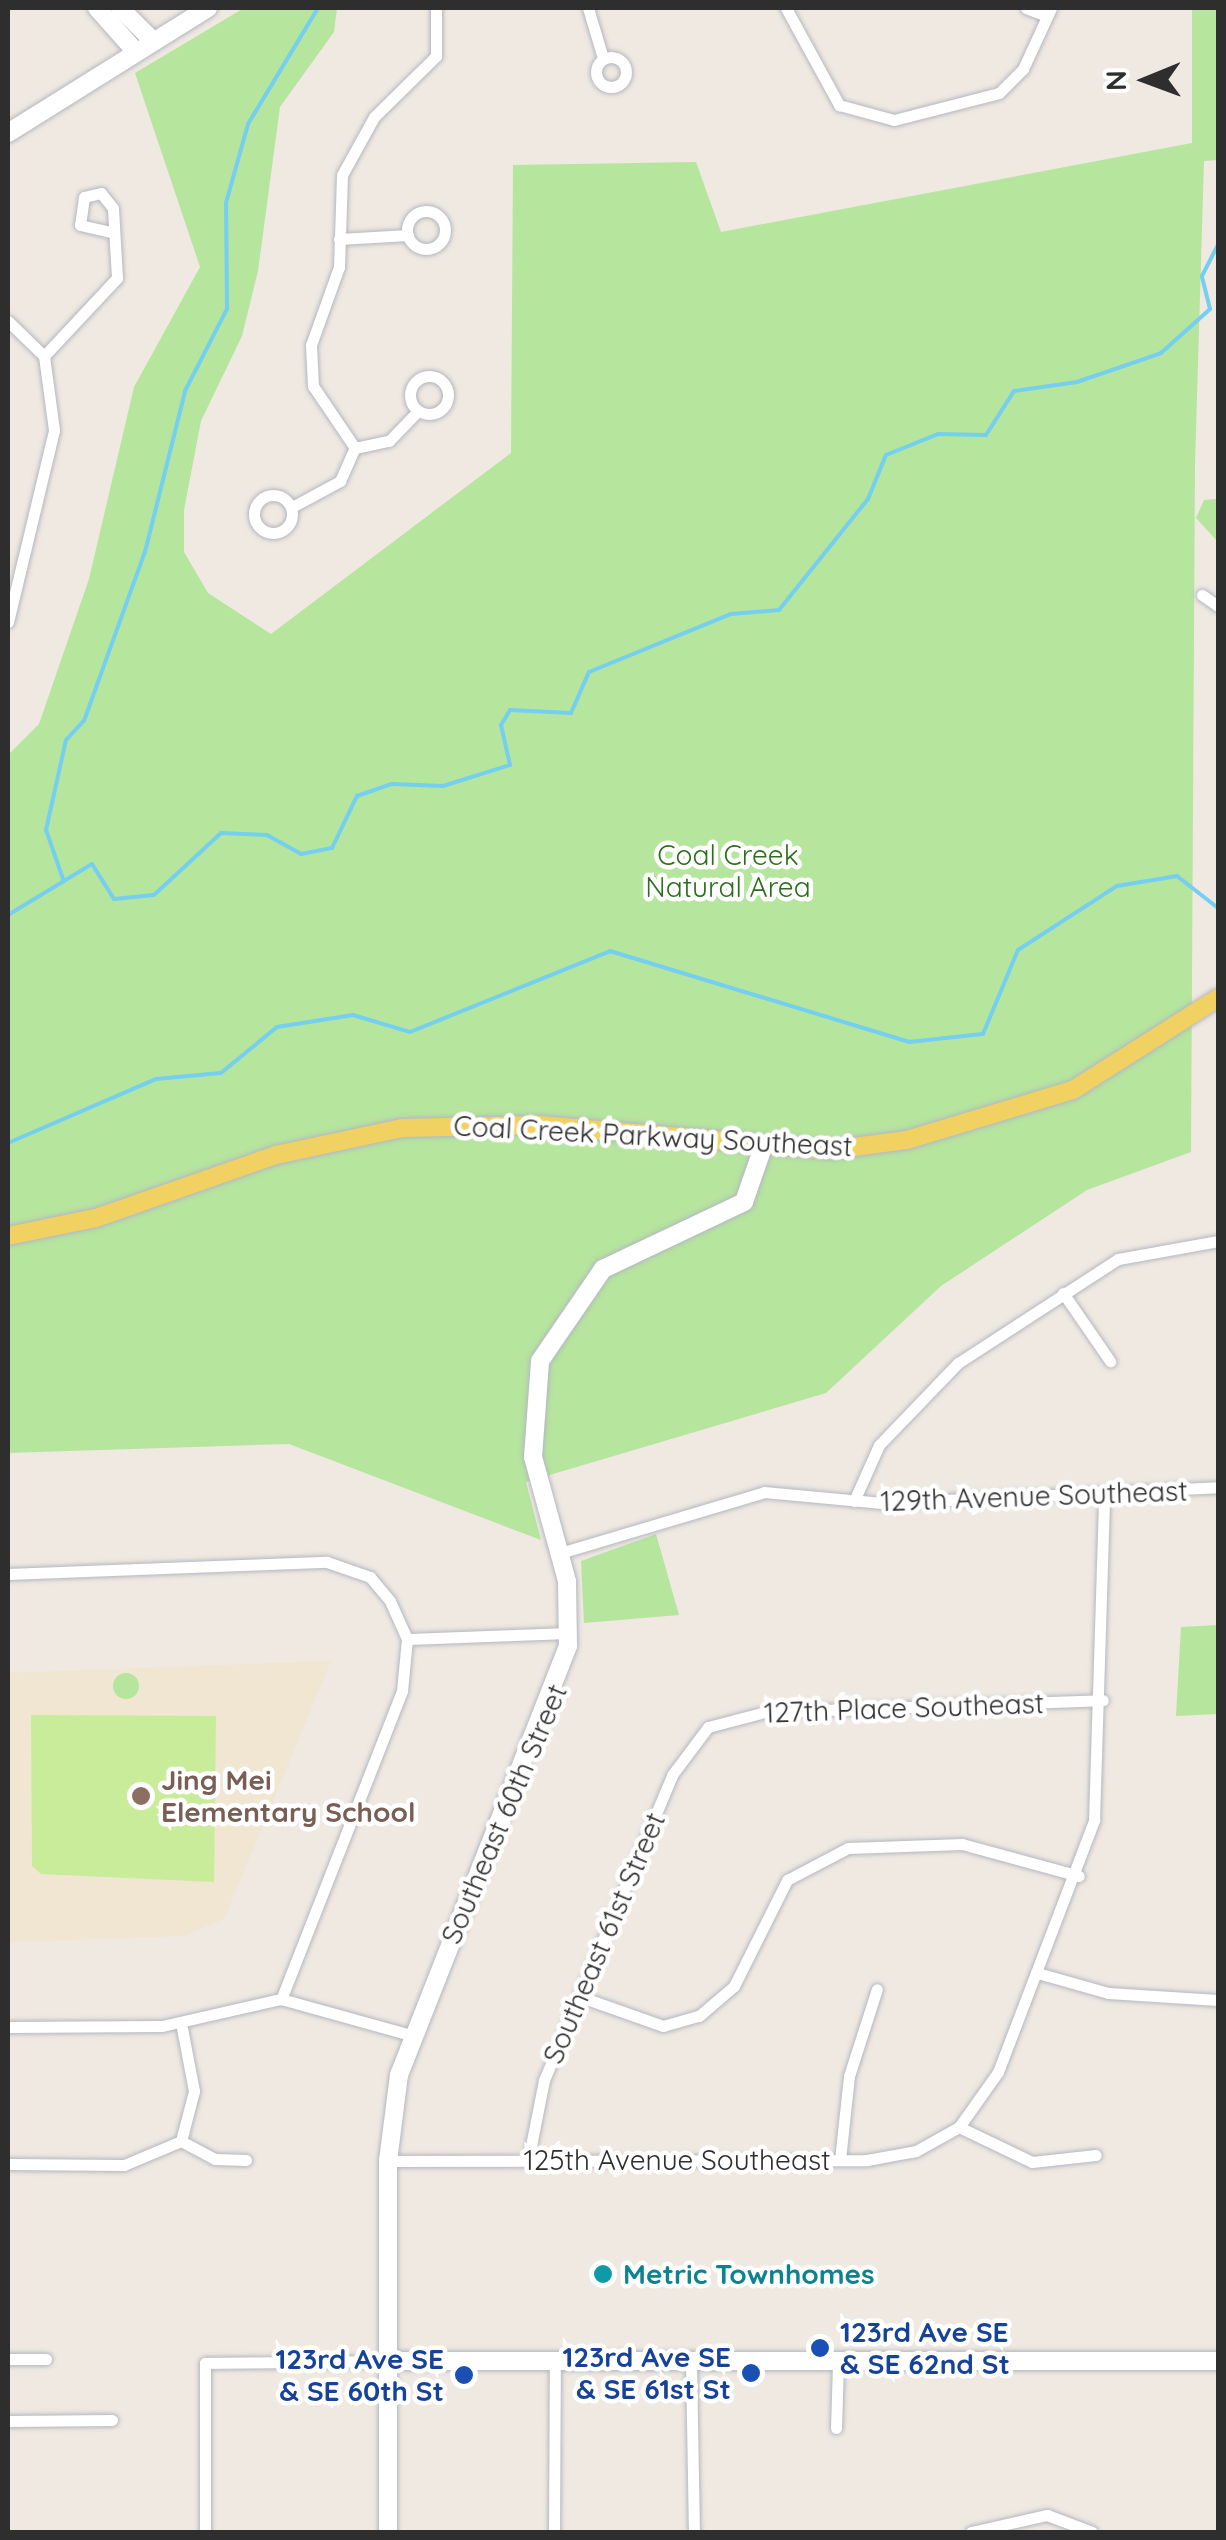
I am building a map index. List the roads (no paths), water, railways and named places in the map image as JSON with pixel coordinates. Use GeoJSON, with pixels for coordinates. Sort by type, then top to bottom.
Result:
{"type":"FeatureCollection","features":[{"type":"Feature","properties":{"kind":"main road","name":"Coal Creek Parkway Southeast"},"geometry":{"type":"LineString","coordinates":[[8,1236],[96,1218],[276,1155],[402,1128],[539,1124],[763,1147],[862,1148],[1029,1108],[1112,1070],[1218,998]]}},
{"type":"Feature","properties":{"kind":"street"},"geometry":{"type":"LineString","coordinates":[[96,8],[136,52]]}},
{"type":"Feature","properties":{"kind":"street"},"geometry":{"type":"LineString","coordinates":[[120,8],[153,41]]}},
{"type":"Feature","properties":{"kind":"street"},"geometry":{"type":"LineString","coordinates":[[8,134],[208,8]]}},
{"type":"Feature","properties":{"kind":"street"},"geometry":{"type":"LineString","coordinates":[[355,448],[313,386],[308,362],[339,239],[348,163],[374,117],[436,56],[436,8]]}},
{"type":"Feature","properties":{"kind":"street"},"geometry":{"type":"LineString","coordinates":[[588,8],[604,58]]}},
{"type":"Feature","properties":{"kind":"street"},"geometry":{"type":"LineString","coordinates":[[786,8],[829,93],[861,117],[990,99],[1023,69],[1049,12],[1026,8]]}},
{"type":"Feature","properties":{"kind":"street"},"geometry":{"type":"LineString","coordinates":[[44,356],[111,290],[119,266],[111,232]]}},
{"type":"Feature","properties":{"kind":"street"},"geometry":{"type":"LineString","coordinates":[[339,239],[408,235]]}},
{"type":"Feature","properties":{"kind":"street"},"geometry":{"type":"LineString","coordinates":[[8,321],[44,356],[54,430],[8,622]]}},
{"type":"Feature","properties":{"kind":"street"},"geometry":{"type":"LineString","coordinates":[[355,448],[388,442],[418,411]]}},
{"type":"Feature","properties":{"kind":"street"},"geometry":{"type":"LineString","coordinates":[[292,507],[340,481],[355,448]]}},
{"type":"Feature","properties":{"kind":"street"},"geometry":{"type":"LineString","coordinates":[[1202,595],[1218,606]]}},
{"type":"Feature","properties":{"kind":"street","name":"Southeast 60th Street"},"geometry":{"type":"LineString","coordinates":[[388,2532],[388,2160],[411,2035],[554,1697],[569,1633],[560,1553],[532,1434],[548,1343],[621,1256],[744,1202],[763,1147]]}},
{"type":"Feature","properties":{"kind":"street"},"geometry":{"type":"LineString","coordinates":[[854,1501],[880,1446],[934,1384],[1063,1293],[1135,1251],[1218,1241]]}},
{"type":"Feature","properties":{"kind":"street"},"geometry":{"type":"LineString","coordinates":[[1063,1293],[1110,1362]]}},
{"type":"Feature","properties":{"kind":"street","name":"129th Avenue Southeast"},"geometry":{"type":"LineString","coordinates":[[560,1553],[764,1492],[854,1501],[1104,1495],[1218,1486]]}},
{"type":"Feature","properties":{"kind":"street"},"geometry":{"type":"LineString","coordinates":[[1096,2156],[1032,2162],[959,2127],[998,2072],[1080,1876],[1100,1786],[1104,1495]]}},
{"type":"Feature","properties":{"kind":"street"},"geometry":{"type":"LineString","coordinates":[[8,1574],[344,1564],[382,1588],[406,1639],[402,1690],[280,1999]]}},
{"type":"Feature","properties":{"kind":"street"},"geometry":{"type":"LineString","coordinates":[[406,1639],[569,1633]]}},
{"type":"Feature","properties":{"kind":"street","name":"127th Place Southeast"},"geometry":{"type":"LineString","coordinates":[[708,1727],[765,1712],[1102,1700]]}},
{"type":"Feature","properties":{"kind":"street","name":"Southeast 61st Street"},"geometry":{"type":"LineString","coordinates":[[528,2160],[536,2101],[672,1776],[708,1727]]}},
{"type":"Feature","properties":{"kind":"street"},"geometry":{"type":"LineString","coordinates":[[582,1997],[663,2026],[727,1996],[775,1896],[801,1868],[848,1848],[962,1844],[1080,1876]]}},
{"type":"Feature","properties":{"kind":"street"},"geometry":{"type":"LineString","coordinates":[[1041,1974],[1108,1993],[1218,2000]]}},
{"type":"Feature","properties":{"kind":"street"},"geometry":{"type":"LineString","coordinates":[[840,2160],[849,2076],[877,1989]]}},
{"type":"Feature","properties":{"kind":"street"},"geometry":{"type":"LineString","coordinates":[[8,2026],[181,2023],[280,1999],[411,2035]]}},
{"type":"Feature","properties":{"kind":"street"},"geometry":{"type":"LineString","coordinates":[[180,2142],[194,2091],[181,2023]]}},
{"type":"Feature","properties":{"kind":"street","name":"125th Avenue Southeast"},"geometry":{"type":"LineString","coordinates":[[388,2160],[888,2158],[959,2127]]}},
{"type":"Feature","properties":{"kind":"street"},"geometry":{"type":"LineString","coordinates":[[180,2142],[214,2160],[246,2160]]}},
{"type":"Feature","properties":{"kind":"street"},"geometry":{"type":"LineString","coordinates":[[8,2164],[124,2165],[180,2142]]}},
{"type":"Feature","properties":{"kind":"street"},"geometry":{"type":"LineString","coordinates":[[8,2359],[46,2359]]}},
{"type":"Feature","properties":{"kind":"street"},"geometry":{"type":"LineString","coordinates":[[554,2532],[556,2361]]}},
{"type":"Feature","properties":{"kind":"street"},"geometry":{"type":"LineString","coordinates":[[205,2532],[204,2362],[1218,2362]]}},
{"type":"Feature","properties":{"kind":"street"},"geometry":{"type":"LineString","coordinates":[[691,2362],[694,2532]]}},
{"type":"Feature","properties":{"kind":"street"},"geometry":{"type":"LineString","coordinates":[[836,2428],[838,2364]]}},
{"type":"Feature","properties":{"kind":"street"},"geometry":{"type":"LineString","coordinates":[[8,2421],[112,2420]]}},
{"type":"Feature","properties":{"kind":"street"},"geometry":{"type":"LineString","coordinates":[[971,2532],[1046,2515],[1089,2530]]}},
{"type":"Feature","properties":{"kind":"waterway"},"geometry":{"type":"LineString","coordinates":[[63,879],[46,830],[66,740],[84,721],[145,552],[185,391],[227,309],[226,203],[248,124],[318,8]]}},
{"type":"Feature","properties":{"kind":"waterway"},"geometry":{"type":"LineString","coordinates":[[8,915],[92,864],[114,899],[154,895],[221,833],[267,835],[301,854],[332,848],[357,796],[392,784],[443,786],[510,765],[501,725],[510,710],[571,713],[589,672],[731,614],[779,610],[868,499],[886,455],[938,434],[986,435],[1014,391],[1077,382],[1161,353],[1210,309],[1202,276],[1218,245]]}},
{"type":"Feature","properties":{"kind":"waterway"},"geometry":{"type":"LineString","coordinates":[[8,1143],[156,1079],[221,1073],[277,1027],[353,1015],[410,1032],[610,951],[909,1042],[983,1034],[1018,950],[1117,886],[1177,876],[1218,908]]}},
{"type":"Feature","properties":{"kind":"place","name":"Jing Mei Elementary School"},"geometry":{"type":"Point","coordinates":[141,1796]}},
{"type":"Feature","properties":{"kind":"place","name":"Metric Townhomes"},"geometry":{"type":"Point","coordinates":[603,2274]}},
{"type":"Feature","properties":{"kind":"place","name":"123rd Ave SE & SE 62nd St"},"geometry":{"type":"Point","coordinates":[820,2348]}},
{"type":"Feature","properties":{"kind":"place","name":"123rd Ave SE & SE 61st St"},"geometry":{"type":"Point","coordinates":[751,2373]}},
{"type":"Feature","properties":{"kind":"place","name":"123rd Ave SE & SE 60th St"},"geometry":{"type":"Point","coordinates":[464,2375]}},
{"type":"Feature","properties":{"kind":"park label","name":"Coal Creek Natural Area"},"geometry":{"type":"Point","coordinates":[728,871]}}]}
